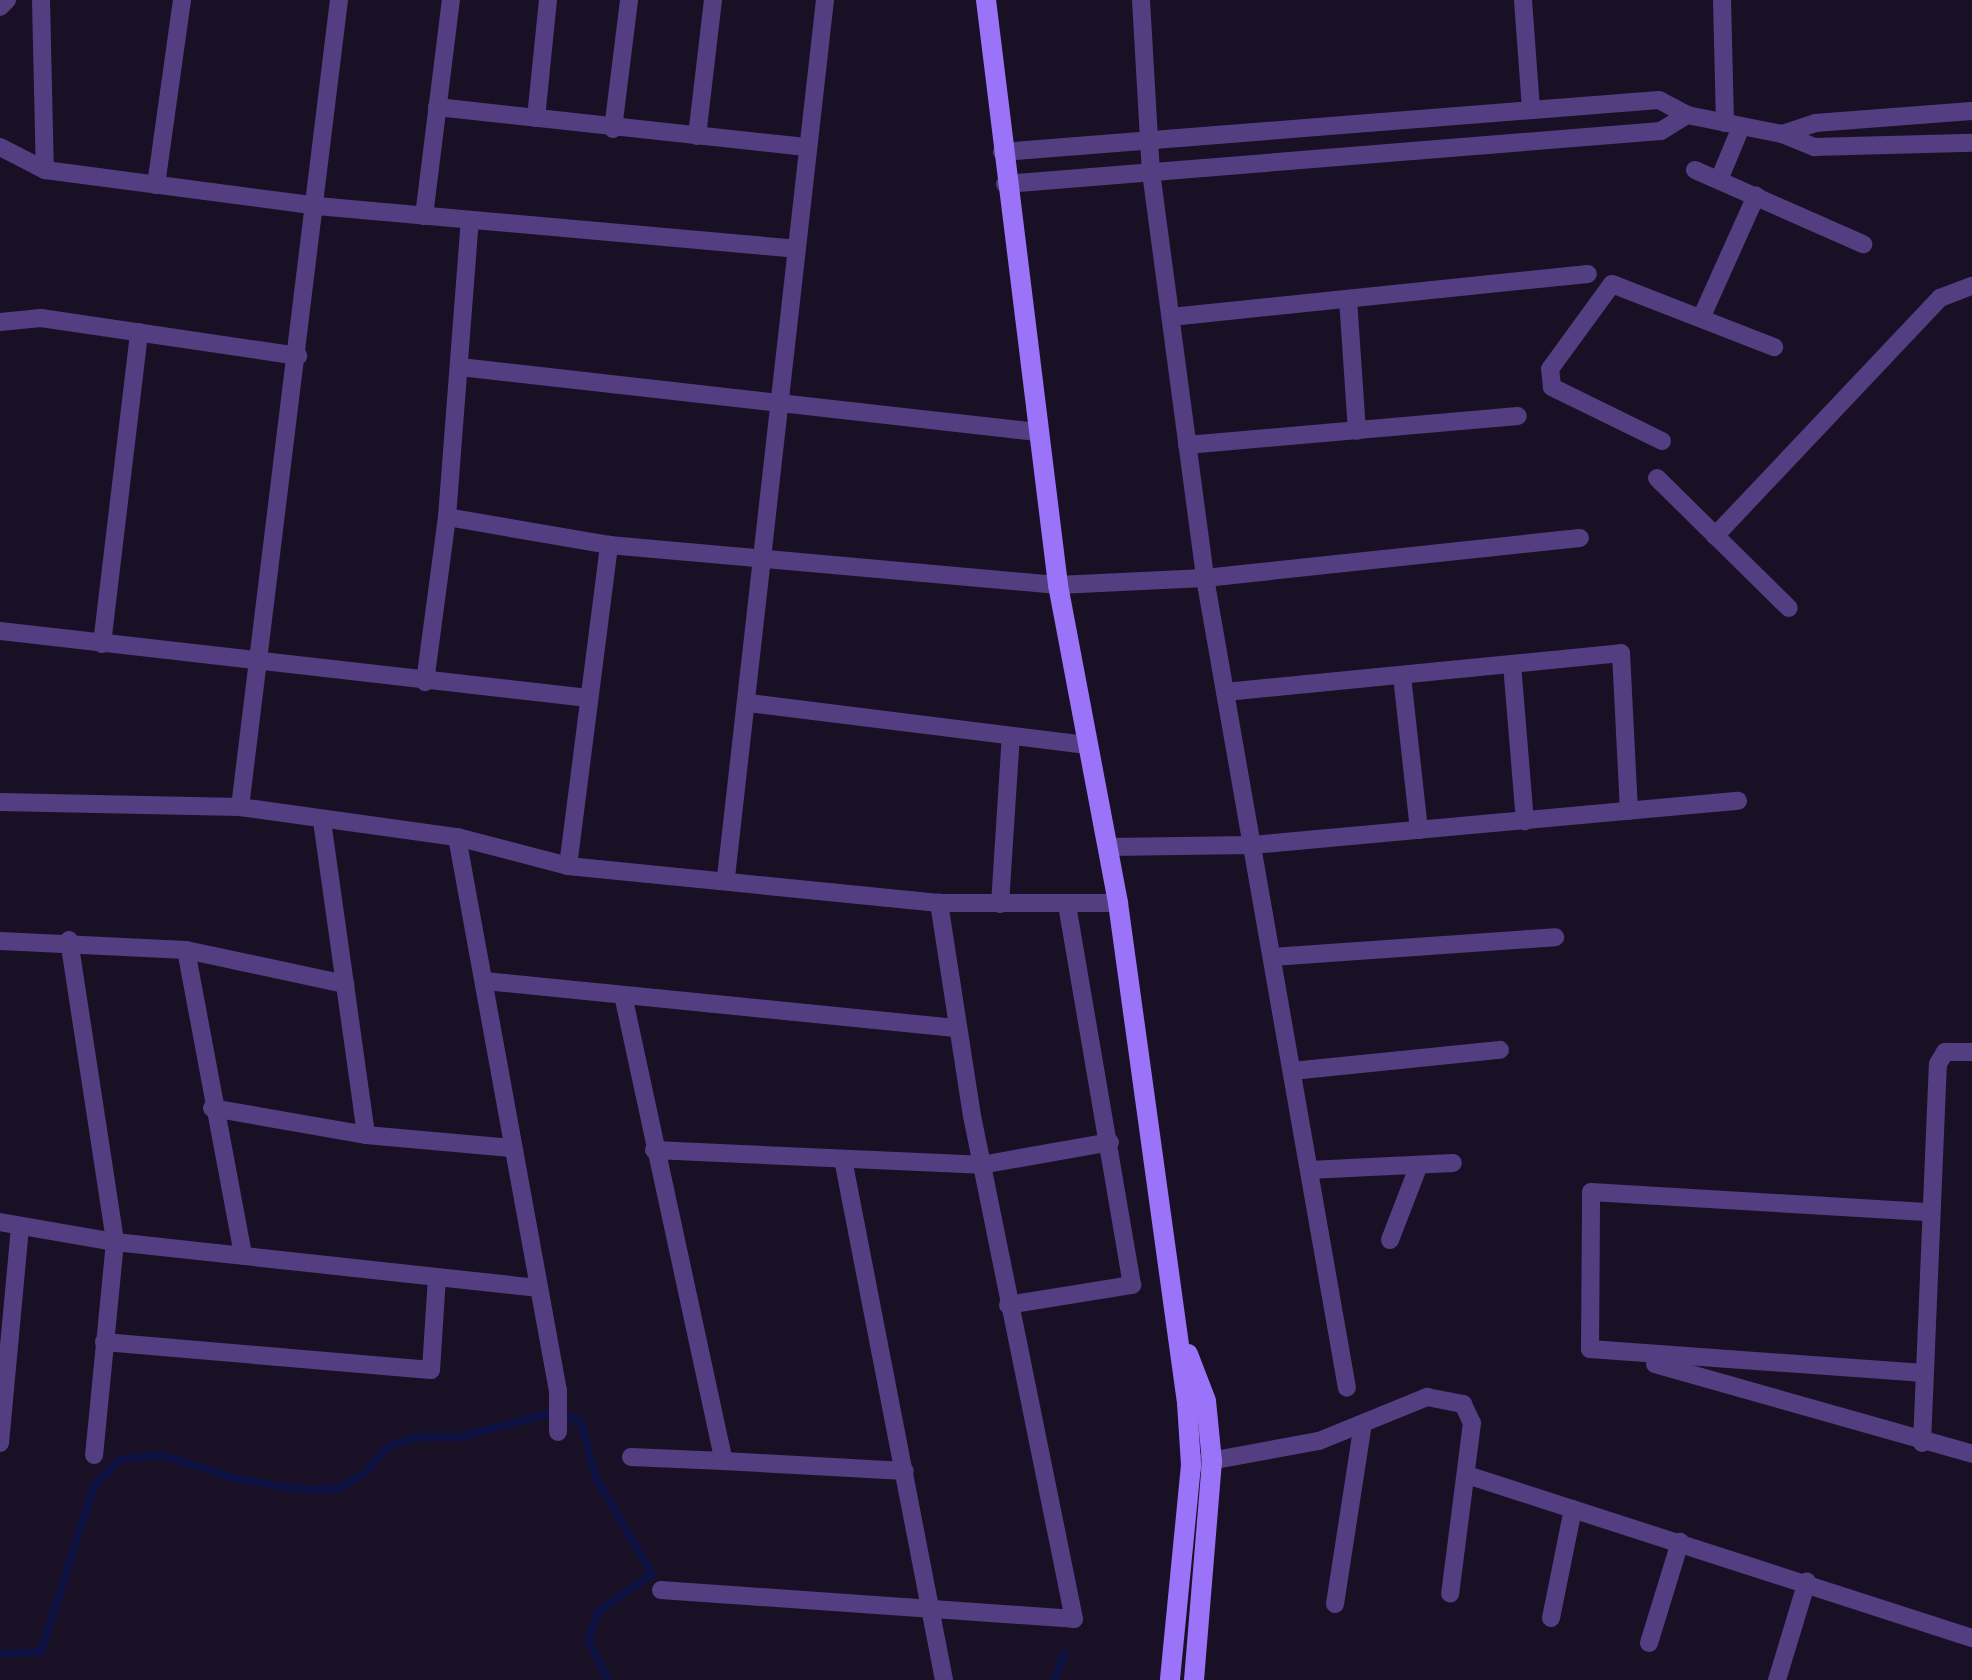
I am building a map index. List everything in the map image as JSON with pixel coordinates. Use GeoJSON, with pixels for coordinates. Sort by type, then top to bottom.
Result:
{"type":"FeatureCollection","features":[{"type":"Feature","properties":{"kind":"street"},"geometry":{"type":"LineString","coordinates":[[0,7],[7,0]]}},
{"type":"Feature","properties":{"kind":"street"},"geometry":{"type":"LineString","coordinates":[[40,0],[45,170]]}},
{"type":"Feature","properties":{"kind":"street"},"geometry":{"type":"LineString","coordinates":[[156,185],[182,0]]}},
{"type":"Feature","properties":{"kind":"street"},"geometry":{"type":"LineString","coordinates":[[240,807],[340,0]]}},
{"type":"Feature","properties":{"kind":"street"},"geometry":{"type":"LineString","coordinates":[[424,216],[451,0]]}},
{"type":"Feature","properties":{"kind":"street"},"geometry":{"type":"LineString","coordinates":[[536,118],[548,0]]}},
{"type":"Feature","properties":{"kind":"street"},"geometry":{"type":"LineString","coordinates":[[613,129],[630,0]]}},
{"type":"Feature","properties":{"kind":"street"},"geometry":{"type":"LineString","coordinates":[[697,136],[713,0]]}},
{"type":"Feature","properties":{"kind":"street"},"geometry":{"type":"LineString","coordinates":[[726,877],[749,703],[806,147],[825,0]]}},
{"type":"Feature","properties":{"kind":"street"},"geometry":{"type":"LineString","coordinates":[[986,0],[1004,184],[1058,585],[1118,903],[1176,1324],[1196,1402],[1211,1439],[1198,1456],[1170,1671]]}},
{"type":"Feature","properties":{"kind":"street"},"geometry":{"type":"LineString","coordinates":[[1140,0],[1151,172],[1205,578],[1348,1388]]}},
{"type":"Feature","properties":{"kind":"street"},"geometry":{"type":"LineString","coordinates":[[1524,0],[1531,108]]}},
{"type":"Feature","properties":{"kind":"street"},"geometry":{"type":"LineString","coordinates":[[1719,180],[1733,125],[1722,0]]}},
{"type":"Feature","properties":{"kind":"street"},"geometry":{"type":"LineString","coordinates":[[1002,152],[1659,100],[1687,116],[1782,134],[1814,147],[1972,143]]}},
{"type":"Feature","properties":{"kind":"street"},"geometry":{"type":"LineString","coordinates":[[438,108],[806,147]]}},
{"type":"Feature","properties":{"kind":"street"},"geometry":{"type":"LineString","coordinates":[[1782,134],[1816,123],[1972,111]]}},
{"type":"Feature","properties":{"kind":"street"},"geometry":{"type":"LineString","coordinates":[[1004,184],[1661,131],[1687,116]]}},
{"type":"Feature","properties":{"kind":"street"},"geometry":{"type":"LineString","coordinates":[[0,146],[45,170],[317,206],[796,249]]}},
{"type":"Feature","properties":{"kind":"street"},"geometry":{"type":"LineString","coordinates":[[1696,170],[1863,244]]}},
{"type":"Feature","properties":{"kind":"street"},"geometry":{"type":"LineString","coordinates":[[1702,316],[1756,196]]}},
{"type":"Feature","properties":{"kind":"street"},"geometry":{"type":"LineString","coordinates":[[426,682],[447,517],[470,220]]}},
{"type":"Feature","properties":{"kind":"street"},"geometry":{"type":"LineString","coordinates":[[1170,318],[1588,274]]}},
{"type":"Feature","properties":{"kind":"street"},"geometry":{"type":"LineString","coordinates":[[1662,441],[1557,393],[1550,368],[1616,282],[1774,347]]}},
{"type":"Feature","properties":{"kind":"street"},"geometry":{"type":"LineString","coordinates":[[1715,536],[1940,298],[1972,286]]}},
{"type":"Feature","properties":{"kind":"street"},"geometry":{"type":"LineString","coordinates":[[1348,299],[1357,430]]}},
{"type":"Feature","properties":{"kind":"street"},"geometry":{"type":"LineString","coordinates":[[0,322],[41,318],[298,356]]}},
{"type":"Feature","properties":{"kind":"street"},"geometry":{"type":"LineString","coordinates":[[102,644],[139,332]]}},
{"type":"Feature","properties":{"kind":"street"},"geometry":{"type":"LineString","coordinates":[[460,367],[1037,432]]}},
{"type":"Feature","properties":{"kind":"street"},"geometry":{"type":"LineString","coordinates":[[1187,445],[1518,416]]}},
{"type":"Feature","properties":{"kind":"street"},"geometry":{"type":"LineString","coordinates":[[1657,478],[1788,608]]}},
{"type":"Feature","properties":{"kind":"street"},"geometry":{"type":"LineString","coordinates":[[447,517],[608,544],[1058,585],[1205,578],[1580,538]]}},
{"type":"Feature","properties":{"kind":"street"},"geometry":{"type":"LineString","coordinates":[[568,866],[608,544]]}},
{"type":"Feature","properties":{"kind":"street"},"geometry":{"type":"LineString","coordinates":[[0,632],[588,698]]}},
{"type":"Feature","properties":{"kind":"street"},"geometry":{"type":"LineString","coordinates":[[1225,692],[1621,653],[1629,811]]}},
{"type":"Feature","properties":{"kind":"street"},"geometry":{"type":"LineString","coordinates":[[1512,664],[1525,822]]}},
{"type":"Feature","properties":{"kind":"street"},"geometry":{"type":"LineString","coordinates":[[1402,676],[1420,830]]}},
{"type":"Feature","properties":{"kind":"street"},"geometry":{"type":"LineString","coordinates":[[749,703],[1088,745]]}},
{"type":"Feature","properties":{"kind":"street"},"geometry":{"type":"LineString","coordinates":[[1000,904],[1011,736]]}},
{"type":"Feature","properties":{"kind":"street"},"geometry":{"type":"LineString","coordinates":[[1108,847],[1252,845],[1738,801]]}},
{"type":"Feature","properties":{"kind":"street"},"geometry":{"type":"LineString","coordinates":[[0,802],[240,807],[456,837],[568,866],[726,877],[939,903],[1118,903]]}},
{"type":"Feature","properties":{"kind":"street"},"geometry":{"type":"LineString","coordinates":[[322,821],[366,1134]]}},
{"type":"Feature","properties":{"kind":"street"},"geometry":{"type":"LineString","coordinates":[[456,837],[486,981],[512,1148],[558,1391],[558,1432]]}},
{"type":"Feature","properties":{"kind":"street"},"geometry":{"type":"LineString","coordinates":[[661,1590],[934,1614],[1074,1619],[981,1165],[939,903]]}},
{"type":"Feature","properties":{"kind":"street"},"geometry":{"type":"LineString","coordinates":[[1008,1305],[1132,1286],[1066,906]]}},
{"type":"Feature","properties":{"kind":"street"},"geometry":{"type":"LineString","coordinates":[[1272,957],[1555,937]]}},
{"type":"Feature","properties":{"kind":"street"},"geometry":{"type":"LineString","coordinates":[[0,941],[69,940],[186,950],[345,984]]}},
{"type":"Feature","properties":{"kind":"street"},"geometry":{"type":"LineString","coordinates":[[69,940],[115,1242],[94,1455]]}},
{"type":"Feature","properties":{"kind":"street"},"geometry":{"type":"LineString","coordinates":[[186,950],[212,1108],[243,1256]]}},
{"type":"Feature","properties":{"kind":"street"},"geometry":{"type":"LineString","coordinates":[[486,981],[958,1028]]}},
{"type":"Feature","properties":{"kind":"street"},"geometry":{"type":"LineString","coordinates":[[623,995],[724,1461]]}},
{"type":"Feature","properties":{"kind":"street"},"geometry":{"type":"LineString","coordinates":[[1292,1071],[1500,1050]]}},
{"type":"Feature","properties":{"kind":"street"},"geometry":{"type":"LineString","coordinates":[[1922,1444],[1938,1064],[1945,1052],[1972,1052]]}},
{"type":"Feature","properties":{"kind":"street"},"geometry":{"type":"LineString","coordinates":[[212,1108],[366,1134],[512,1148]]}},
{"type":"Feature","properties":{"kind":"street"},"geometry":{"type":"LineString","coordinates":[[654,1150],[981,1165],[1110,1142]]}},
{"type":"Feature","properties":{"kind":"street"},"geometry":{"type":"LineString","coordinates":[[843,1158],[944,1680]]}},
{"type":"Feature","properties":{"kind":"street"},"geometry":{"type":"LineString","coordinates":[[1309,1170],[1453,1163]]}},
{"type":"Feature","properties":{"kind":"street"},"geometry":{"type":"LineString","coordinates":[[1390,1240],[1418,1165]]}},
{"type":"Feature","properties":{"kind":"street"},"geometry":{"type":"LineString","coordinates":[[1924,1373],[1590,1349],[1591,1192],[1930,1212]]}},
{"type":"Feature","properties":{"kind":"street"},"geometry":{"type":"LineString","coordinates":[[0,1222],[115,1242],[538,1288]]}},
{"type":"Feature","properties":{"kind":"street"},"geometry":{"type":"LineString","coordinates":[[0,1442],[4,1365],[20,1226]]}},
{"type":"Feature","properties":{"kind":"street"},"geometry":{"type":"LineString","coordinates":[[104,1342],[431,1370],[437,1277]]}},
{"type":"Feature","properties":{"kind":"street"},"geometry":{"type":"LineString","coordinates":[[1622,1354],[1922,1444],[1972,1454]]}},
{"type":"Feature","properties":{"kind":"street"},"geometry":{"type":"LineString","coordinates":[[1198,1456],[1362,1429],[1426,1397],[1462,1404],[1472,1423],[1450,1594]]}},
{"type":"Feature","properties":{"kind":"street"},"geometry":{"type":"LineString","coordinates":[[1194,1680],[1198,1620],[1196,1402]]}},
{"type":"Feature","properties":{"kind":"street"},"geometry":{"type":"LineString","coordinates":[[1336,1604],[1362,1429]]}},
{"type":"Feature","properties":{"kind":"street"},"geometry":{"type":"LineString","coordinates":[[631,1457],[905,1471]]}},
{"type":"Feature","properties":{"kind":"street"},"geometry":{"type":"LineString","coordinates":[[1466,1475],[1807,1581],[1972,1638]]}},
{"type":"Feature","properties":{"kind":"street"},"geometry":{"type":"LineString","coordinates":[[1551,1618],[1573,1508]]}},
{"type":"Feature","properties":{"kind":"street"},"geometry":{"type":"LineString","coordinates":[[1649,1643],[1680,1542]]}},
{"type":"Feature","properties":{"kind":"street"},"geometry":{"type":"LineString","coordinates":[[1777,1680],[1807,1581]]}},
{"type":"Feature","properties":{"kind":"waterway"},"geometry":{"type":"LineString","coordinates":[[0,1654],[41,1652],[94,1486],[119,1460],[162,1455],[233,1478],[305,1490],[339,1488],[365,1473],[387,1447],[417,1437],[460,1437],[547,1414],[580,1419],[596,1478],[652,1574],[599,1611],[588,1639],[608,1680]]}},
{"type":"Feature","properties":{"kind":"waterway"},"geometry":{"type":"LineString","coordinates":[[1054,1680],[1065,1653]]}}]}
